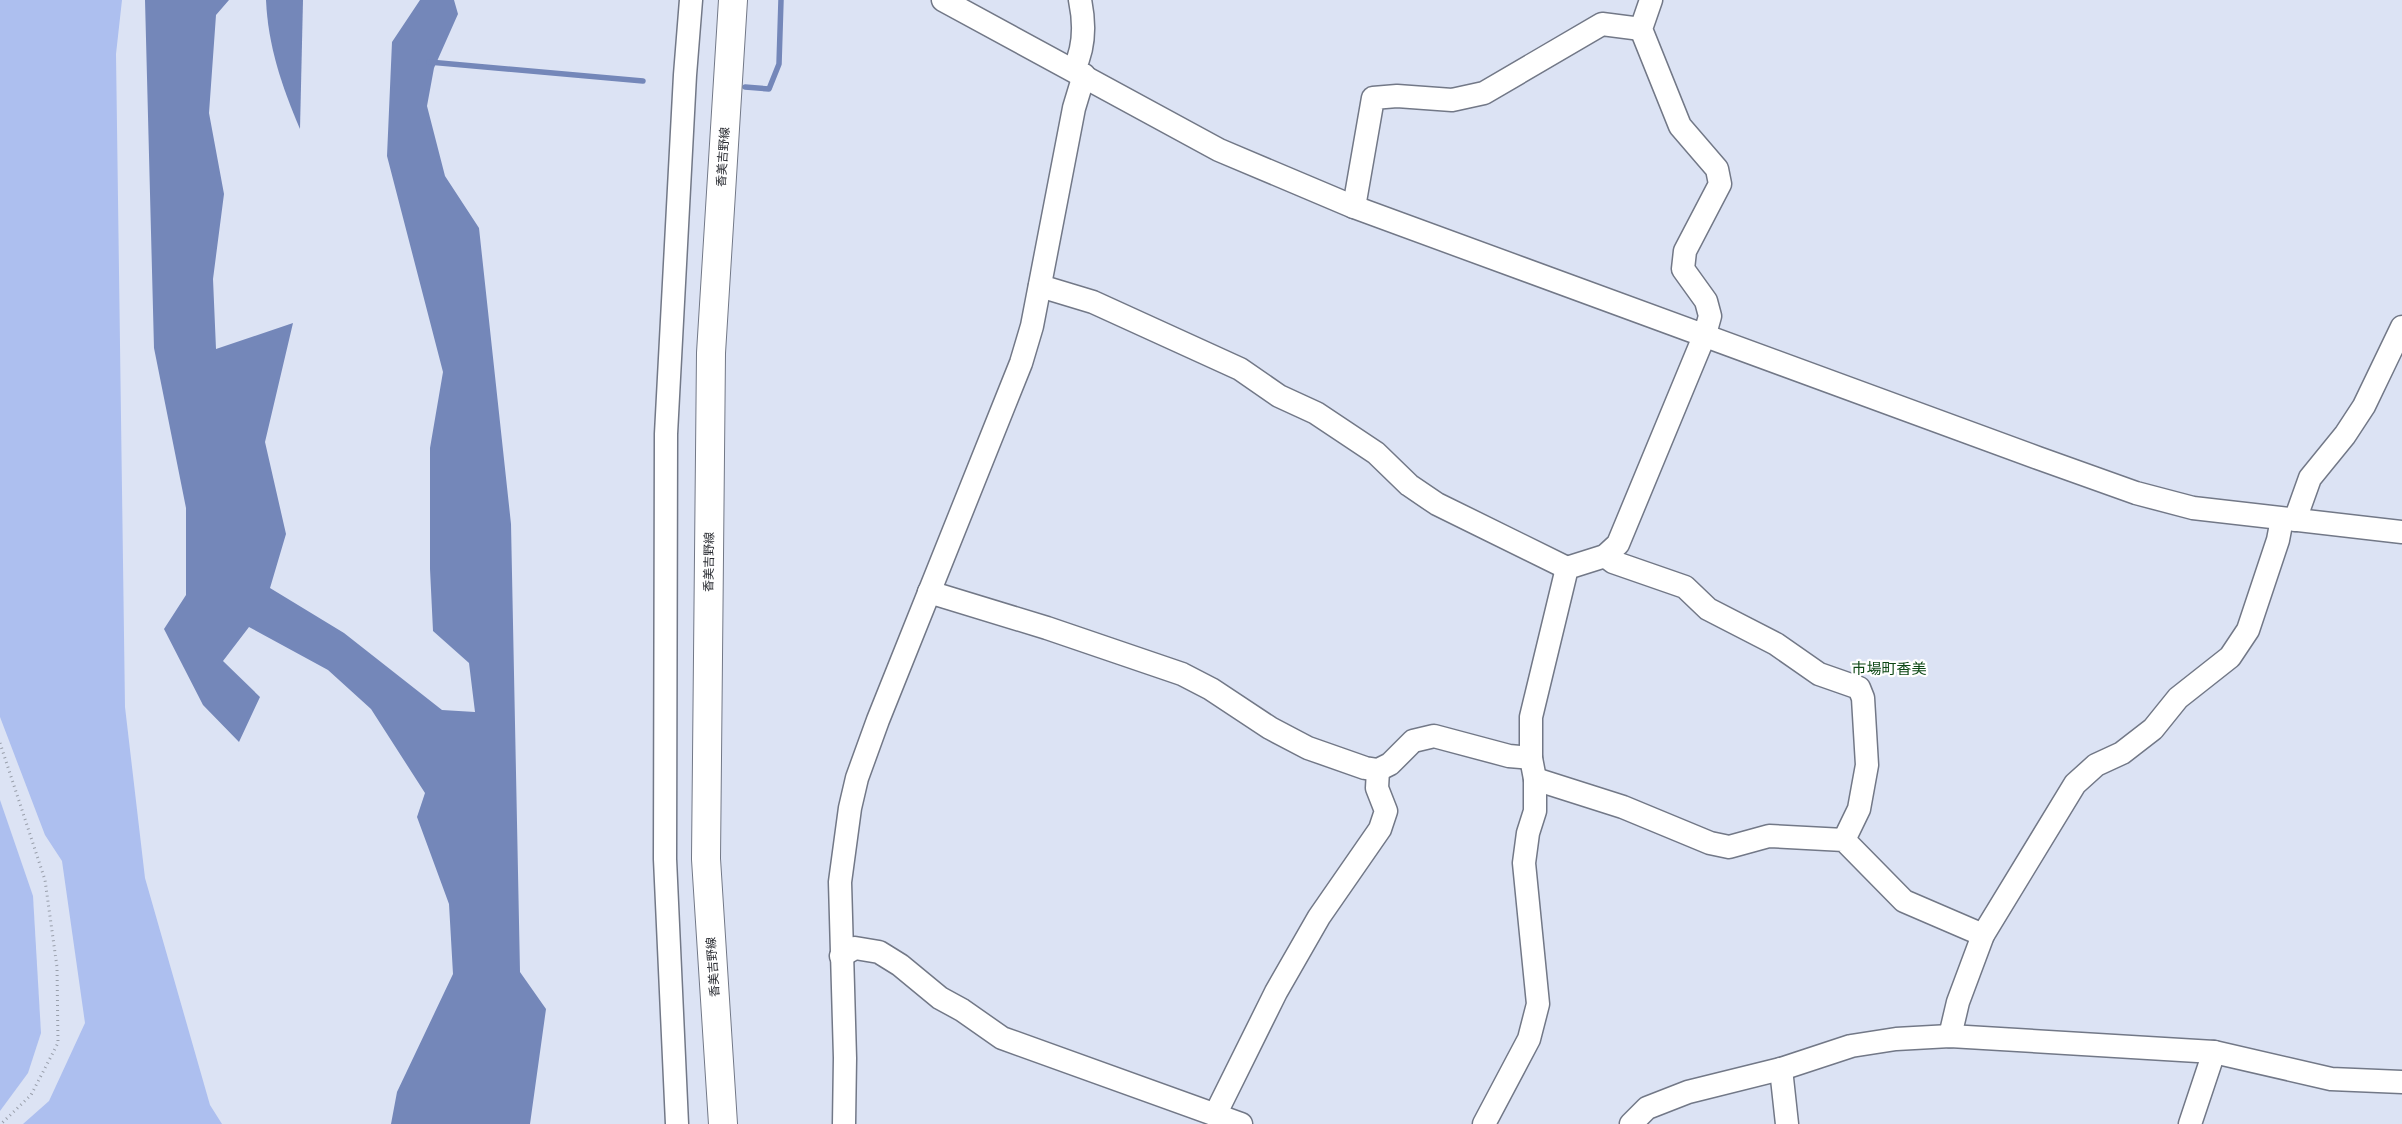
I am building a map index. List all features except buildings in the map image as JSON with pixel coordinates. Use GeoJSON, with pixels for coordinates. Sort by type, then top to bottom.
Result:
{"type":"FeatureCollection","features":[{"type":"Feature","properties":{"kind":"main road","name":"香美吉野線"},"geometry":{"type":"LineString","coordinates":[[723,1124],[706,859],[711,353],[733,0]]}},
{"type":"Feature","properties":{"kind":"street"},"geometry":{"type":"LineString","coordinates":[[678,1124],[665,859],[666,434],[684,76],[691,0]]}},
{"type":"Feature","properties":{"kind":"street"},"geometry":{"type":"LineString","coordinates":[[943,0],[1079,72],[1219,150],[1354,207],[2136,493],[2193,508],[2402,532]]}},
{"type":"Feature","properties":{"kind":"street"},"geometry":{"type":"LineString","coordinates":[[844,1124],[845,1058],[840,882],[850,808],[857,778],[1021,363],[1032,326],[1074,108],[1085,22],[1080,0]]}},
{"type":"Feature","properties":{"kind":"street"},"geometry":{"type":"LineString","coordinates":[[1040,286],[1093,302],[1240,369],[1280,396],[1316,413],[1376,453],[1409,485],[1437,504],[1567,568],[1605,556],[1618,544],[1705,334],[1710,316],[1706,301],[1683,269],[1685,251],[1716,195],[1720,184],[1717,169],[1680,126],[1641,29],[1651,0]]}},
{"type":"Feature","properties":{"kind":"street"},"geometry":{"type":"LineString","coordinates":[[1354,207],[1373,98],[1397,96],[1452,100],[1484,93],[1602,24],[1641,29]]}},
{"type":"Feature","properties":{"kind":"street"},"geometry":{"type":"LineString","coordinates":[[1950,1036],[1958,1002],[1983,935],[2075,784],[2096,765],[2122,753],[2153,729],[2178,698],[2230,657],[2248,630],[2278,540],[2310,478],[2345,435],[2364,406],[2402,327]]}},
{"type":"Feature","properties":{"kind":"street"},"geometry":{"type":"LineString","coordinates":[[1605,556],[1613,562],[1685,587],[1708,609],[1776,644],[1819,674],[1859,688],[1863,698],[1867,765],[1859,809],[1844,840]]}},
{"type":"Feature","properties":{"kind":"street"},"geometry":{"type":"LineString","coordinates":[[1484,1124],[1529,1039],[1538,1004],[1524,863],[1528,833],[1535,811],[1531,717],[1567,568]]}},
{"type":"Feature","properties":{"kind":"street"},"geometry":{"type":"LineString","coordinates":[[929,592],[1047,628],[1182,674],[1211,689],[1270,728],[1308,748],[1366,768],[1378,770],[1390,764],[1413,741],[1434,736],[1509,756],[1623,807],[1710,843],[1729,846],[1769,836],[1844,840],[1904,902],[1983,935]]}},
{"type":"Feature","properties":{"kind":"street"},"geometry":{"type":"LineString","coordinates":[[1215,1115],[1276,992],[1319,917],[1380,829],[1386,811],[1377,788],[1378,770]]}},
{"type":"Feature","properties":{"kind":"street"},"geometry":{"type":"LineString","coordinates":[[841,956],[855,948],[879,952],[900,965],[940,998],[962,1010],[1002,1038],[1241,1124]]}},
{"type":"Feature","properties":{"kind":"street"},"geometry":{"type":"LineString","coordinates":[[1631,1124],[1647,1108],[1688,1092],[1781,1069],[1851,1046],[1896,1039],[1950,1036],[2214,1052],[2331,1079],[2402,1082]]}},
{"type":"Feature","properties":{"kind":"street"},"geometry":{"type":"LineString","coordinates":[[2190,1124],[2214,1052]]}},
{"type":"Feature","properties":{"kind":"street"},"geometry":{"type":"LineString","coordinates":[[1781,1069],[1786,1124]]}},
{"type":"Feature","properties":{"kind":"path"},"geometry":{"type":"LineString","coordinates":[[0,743],[46,880],[57,967],[58,1043],[31,1096],[2,1124]]}},
{"type":"Feature","properties":{"kind":"shaded area"},"geometry":{"type":"Polygon","coordinates":[[[0,0],[122,0],[116,54],[125,707],[145,878],[210,1105],[222,1124],[23,1124],[49,1101],[85,1023],[62,861],[45,835],[0,717],[0,0]]]}},
{"type":"Feature","properties":{"kind":"shaded area"},"geometry":{"type":"Polygon","coordinates":[[[145,0],[229,0],[216,15],[209,113],[224,194],[213,279],[216,349],[293,323],[265,442],[286,534],[270,588],[344,633],[442,710],[475,712],[469,663],[433,631],[430,569],[430,448],[443,372],[387,156],[392,42],[420,0],[454,0],[458,14],[434,68],[427,106],[445,176],[479,228],[511,524],[520,972],[546,1009],[530,1124],[391,1124],[397,1092],[453,974],[449,904],[417,817],[425,793],[371,709],[328,670],[249,627],[223,661],[260,697],[239,742],[203,705],[164,629],[186,595],[186,508],[154,348],[145,0]]]}},
{"type":"Feature","properties":{"kind":"shaded area"},"geometry":{"type":"Polygon","coordinates":[[[266,0],[303,0],[300,129],[287,98],[277,66],[267,17],[266,0]]]}},
{"type":"Feature","properties":{"kind":"shaded area"},"geometry":{"type":"Polygon","coordinates":[[[0,800],[33,896],[41,1033],[28,1073],[0,1111],[0,800]]]}},
{"type":"Feature","properties":{"kind":"waterway"},"geometry":{"type":"LineString","coordinates":[[745,87],[769,89],[779,64],[781,0]]}},
{"type":"Feature","properties":{"kind":"waterway"},"geometry":{"type":"LineString","coordinates":[[429,62],[643,81]]}},
{"type":"Feature","properties":{"kind":"district","name":"市場町香美"},"geometry":{"type":"Point","coordinates":[1889,669]}}]}
